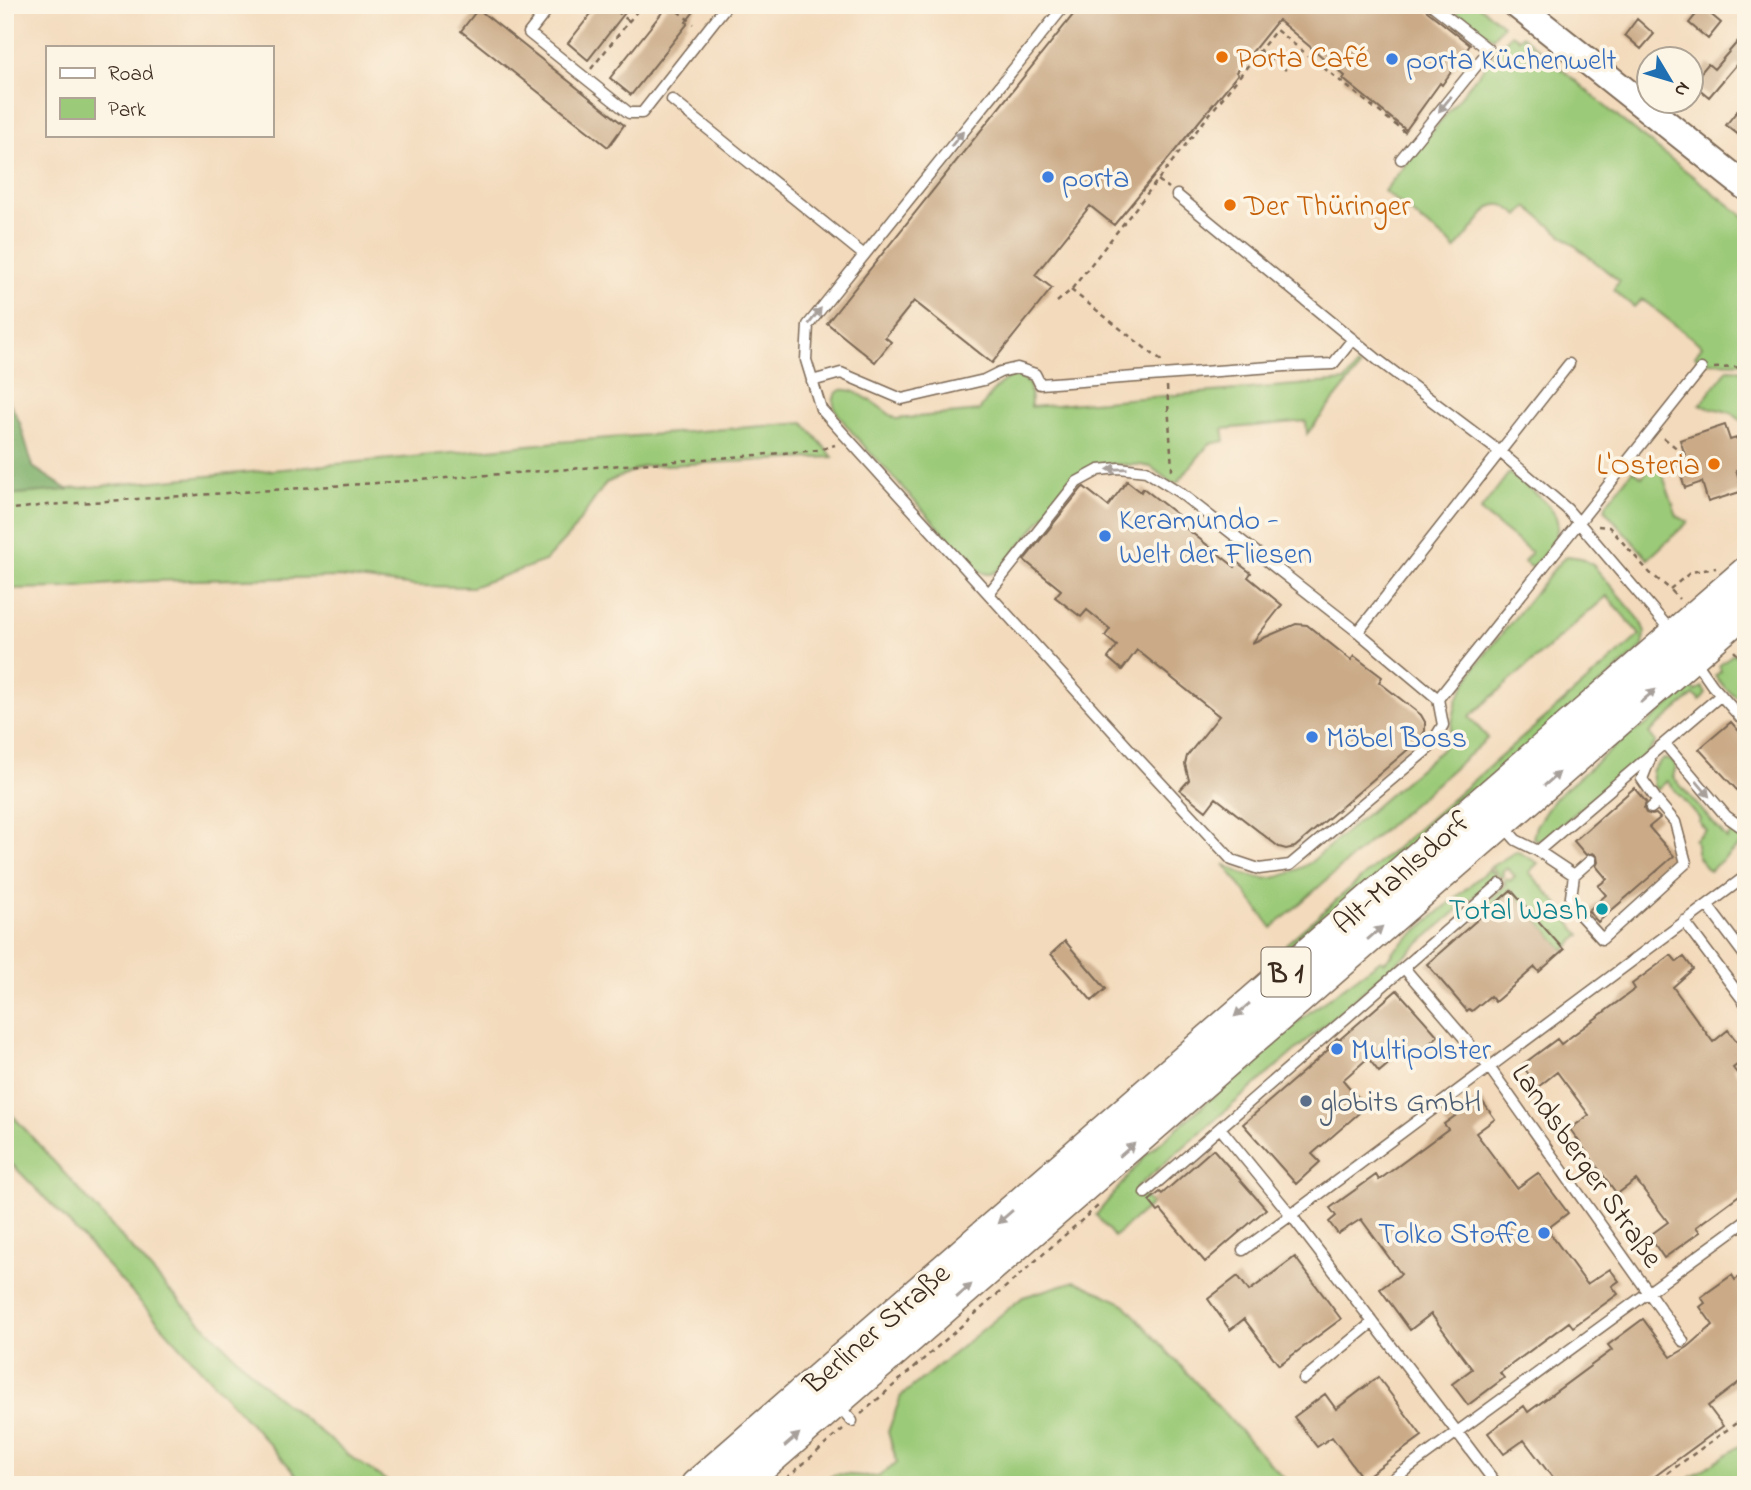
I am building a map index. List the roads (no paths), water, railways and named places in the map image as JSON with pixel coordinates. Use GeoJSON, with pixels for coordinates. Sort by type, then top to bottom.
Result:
{"type":"FeatureCollection","features":[{"type":"Feature","properties":{"kind":"main road","name":"Alt-Mahlsdorf"},"geometry":{"type":"LineString","coordinates":[[1068,1182],[1683,646],[1733,569]]}},
{"type":"Feature","properties":{"kind":"main road","name":"Alt-Mahlsdorf"},"geometry":{"type":"LineString","coordinates":[[1068,1182],[1683,646],[1746,610]]}},
{"type":"Feature","properties":{"kind":"main road","name":"Berliner Straße"},"geometry":{"type":"LineString","coordinates":[[741,1485],[844,1412],[1068,1182]]}},
{"type":"Feature","properties":{"kind":"main road","name":"Berliner Straße"},"geometry":{"type":"LineString","coordinates":[[696,1485],[1068,1182]]}},
{"type":"Feature","properties":{"kind":"street"},"geometry":{"type":"LineString","coordinates":[[1517,5],[1746,187]]}},
{"type":"Feature","properties":{"kind":"lane"},"geometry":{"type":"LineString","coordinates":[[551,5],[529,33],[629,113],[642,113],[727,5]]}},
{"type":"Feature","properties":{"kind":"lane"},"geometry":{"type":"LineString","coordinates":[[989,593],[1077,482],[1099,470],[1119,468],[1146,471],[1179,492],[1358,632],[1438,699],[1443,725],[1429,748],[1290,865],[1259,869],[1232,860],[821,409],[806,360],[808,325],[1065,5]]}},
{"type":"Feature","properties":{"kind":"lane"},"geometry":{"type":"LineString","coordinates":[[1401,159],[1489,50],[1432,5]]}},
{"type":"Feature","properties":{"kind":"lane"},"geometry":{"type":"LineString","coordinates":[[672,100],[864,255]]}},
{"type":"Feature","properties":{"kind":"lane"},"geometry":{"type":"LineString","coordinates":[[1177,195],[1353,339],[1500,452],[1567,509],[1746,724]]}},
{"type":"Feature","properties":{"kind":"lane"},"geometry":{"type":"LineString","coordinates":[[812,381],[841,373],[902,399],[984,380],[1017,368],[1035,374],[1040,384],[1333,364],[1353,339]]}},
{"type":"Feature","properties":{"kind":"lane"},"geometry":{"type":"LineString","coordinates":[[1358,632],[1569,364]]}},
{"type":"Feature","properties":{"kind":"lane"},"geometry":{"type":"LineString","coordinates":[[1438,699],[1701,369]]}},
{"type":"Feature","properties":{"kind":"lane"},"geometry":{"type":"LineString","coordinates":[[1538,851],[1721,695]]}},
{"type":"Feature","properties":{"kind":"lane"},"geometry":{"type":"LineString","coordinates":[[1665,744],[1726,816],[1740,826],[1746,825]]}},
{"type":"Feature","properties":{"kind":"lane"},"geometry":{"type":"LineString","coordinates":[[1591,860],[1574,874],[1570,904],[1602,939],[1686,863],[1675,822],[1655,805],[1642,779],[1651,755]]}},
{"type":"Feature","properties":{"kind":"lane"},"geometry":{"type":"LineString","coordinates":[[1507,800],[1516,839],[1574,874]]}},
{"type":"Feature","properties":{"kind":"lane"},"geometry":{"type":"LineString","coordinates":[[1726,816],[1746,818]]}},
{"type":"Feature","properties":{"kind":"lane","name":"Landsberger Straße"},"geometry":{"type":"LineString","coordinates":[[1244,1250],[1746,876]]}},
{"type":"Feature","properties":{"kind":"lane"},"geometry":{"type":"LineString","coordinates":[[1145,1193],[1500,884]]}},
{"type":"Feature","properties":{"kind":"lane"},"geometry":{"type":"LineString","coordinates":[[1707,905],[1746,957]]}},
{"type":"Feature","properties":{"kind":"lane"},"geometry":{"type":"LineString","coordinates":[[1684,921],[1746,1004]]}},
{"type":"Feature","properties":{"kind":"lane","name":"Landsberger Straße"},"geometry":{"type":"LineString","coordinates":[[1404,968],[1489,1067],[1648,1292]]}},
{"type":"Feature","properties":{"kind":"lane"},"geometry":{"type":"LineString","coordinates":[[1220,1128],[1292,1215],[1497,1485]]}},
{"type":"Feature","properties":{"kind":"lane","name":"Landsberger Straße"},"geometry":{"type":"LineString","coordinates":[[1385,1485],[1746,1222]]}},
{"type":"Feature","properties":{"kind":"lane"},"geometry":{"type":"LineString","coordinates":[[1648,1292],[1683,1341]]}},
{"type":"Feature","properties":{"kind":"lane"},"geometry":{"type":"LineString","coordinates":[[1304,1379],[1374,1322]]}},
{"type":"Feature","properties":{"kind":"place","name":"Porta Café"},"geometry":{"type":"Point","coordinates":[1222,57]}},
{"type":"Feature","properties":{"kind":"place","name":"porta Küchenwelt"},"geometry":{"type":"Point","coordinates":[1392,59]}},
{"type":"Feature","properties":{"kind":"place","name":"porta"},"geometry":{"type":"Point","coordinates":[1048,177]}},
{"type":"Feature","properties":{"kind":"place","name":"Der Thüringer"},"geometry":{"type":"Point","coordinates":[1230,205]}},
{"type":"Feature","properties":{"kind":"place","name":"L'Osteria"},"geometry":{"type":"Point","coordinates":[1714,464]}},
{"type":"Feature","properties":{"kind":"place","name":"Keramundo - Welt der Fliesen"},"geometry":{"type":"Point","coordinates":[1105,536]}},
{"type":"Feature","properties":{"kind":"place","name":"Möbel Boss"},"geometry":{"type":"Point","coordinates":[1312,737]}},
{"type":"Feature","properties":{"kind":"place","name":"Total Wash"},"geometry":{"type":"Point","coordinates":[1602,909]}},
{"type":"Feature","properties":{"kind":"place","name":"Multipolster"},"geometry":{"type":"Point","coordinates":[1337,1049]}},
{"type":"Feature","properties":{"kind":"place","name":"globits GmbH"},"geometry":{"type":"Point","coordinates":[1306,1101]}},
{"type":"Feature","properties":{"kind":"place","name":"Tolko Stoffe"},"geometry":{"type":"Point","coordinates":[1544,1233]}}]}
